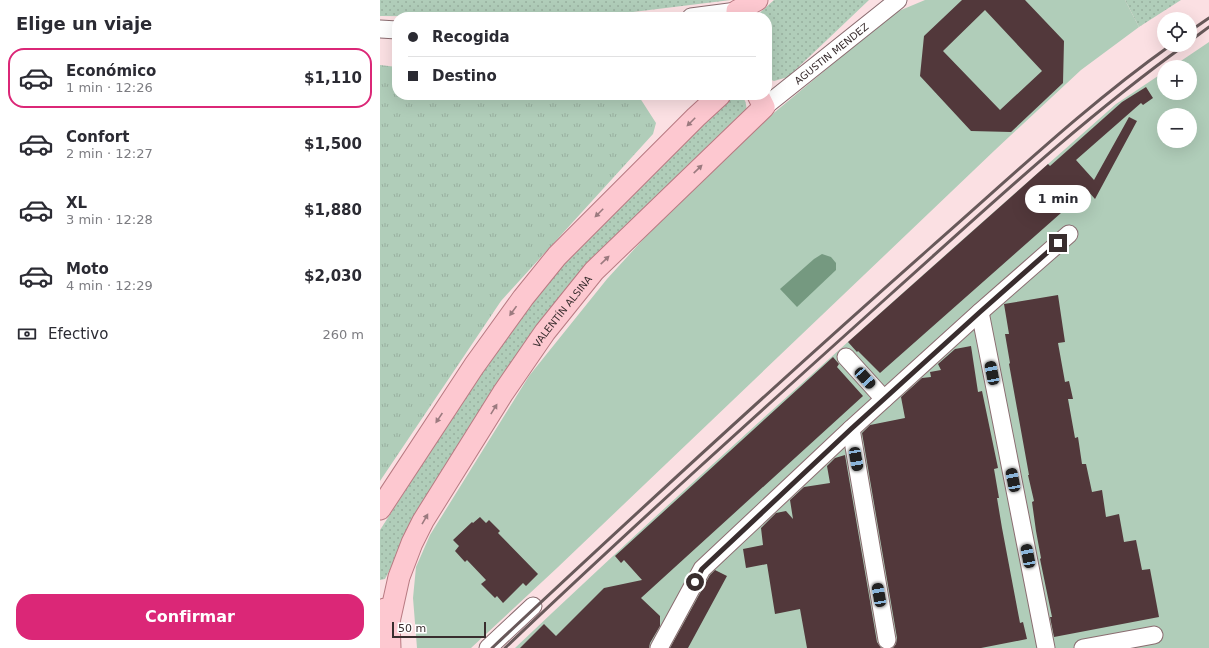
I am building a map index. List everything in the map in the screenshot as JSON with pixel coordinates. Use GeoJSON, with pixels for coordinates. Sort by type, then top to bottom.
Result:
{"type":"FeatureCollection","features":[{"type":"Feature","properties":{"kind":"main road"},"geometry":{"type":"LineString","coordinates":[[740,12],[757,0]]}},
{"type":"Feature","properties":{"kind":"main road"},"geometry":{"type":"LineString","coordinates":[[380,508],[474,366],[523,298],[562,251],[715,100]]}},
{"type":"Feature","properties":{"kind":"main road","name":"VALENTÍN ALSINA"},"geometry":{"type":"LineString","coordinates":[[389,622],[399,577],[423,522],[503,394],[550,326],[594,271],[761,101]]}},
{"type":"Feature","properties":{"kind":"main road"},"geometry":{"type":"LineString","coordinates":[[380,588],[390,585],[399,577]]}},
{"type":"Feature","properties":{"kind":"main road"},"geometry":{"type":"LineString","coordinates":[[380,600],[386,611],[389,622],[390,648]]}},
{"type":"Feature","properties":{"kind":"street","name":"AGUSTIN MENDEZ"},"geometry":{"type":"LineString","coordinates":[[772,93],[898,0]]}},
{"type":"Feature","properties":{"kind":"street"},"geometry":{"type":"LineString","coordinates":[[380,29],[392,30]]}},
{"type":"Feature","properties":{"kind":"street"},"geometry":{"type":"LineString","coordinates":[[659,648],[702,569],[851,429],[980,312],[1069,234]]}},
{"type":"Feature","properties":{"kind":"street"},"geometry":{"type":"LineString","coordinates":[[980,312],[1046,648]]}},
{"type":"Feature","properties":{"kind":"street"},"geometry":{"type":"LineString","coordinates":[[846,358],[884,399]]}},
{"type":"Feature","properties":{"kind":"street"},"geometry":{"type":"LineString","coordinates":[[851,429],[887,640]]}},
{"type":"Feature","properties":{"kind":"street"},"geometry":{"type":"LineString","coordinates":[[488,648],[533,606]]}},
{"type":"Feature","properties":{"kind":"street"},"geometry":{"type":"LineString","coordinates":[[1083,648],[1154,635]]}},
{"type":"Feature","properties":{"kind":"green space"},"geometry":{"type":"Polygon","coordinates":[[[380,0],[731,0],[633,12],[392,12],[392,16],[380,16],[380,0]]]}},
{"type":"Feature","properties":{"kind":"green space"},"geometry":{"type":"Polygon","coordinates":[[[774,0],[869,0],[788,77],[774,81],[772,80],[772,12],[761,12],[774,0]]]}},
{"type":"Feature","properties":{"kind":"green space"},"geometry":{"type":"Polygon","coordinates":[[[925,0],[1125,0],[1139,27],[1081,70],[471,648],[417,648],[413,598],[416,567],[430,535],[529,376],[607,279],[659,222],[733,147],[894,13],[925,0]]]}},
{"type":"Feature","properties":{"kind":"green space"},"geometry":{"type":"Polygon","coordinates":[[[1125,0],[1181,0],[1162,12],[1157,12],[1157,15],[1139,27],[1125,0]]]}},
{"type":"Feature","properties":{"kind":"green space"},"geometry":{"type":"Polygon","coordinates":[[[1209,42],[1209,648],[515,648],[738,441],[1116,104],[1157,77],[1157,100],[1197,100],[1197,60],[1182,60],[1194,52],[1197,52],[1197,50],[1209,42]]]}},
{"type":"Feature","properties":{"kind":"green space"},"geometry":{"type":"Polygon","coordinates":[[[380,65],[392,66],[392,100],[641,100],[656,123],[653,134],[501,301],[380,481],[380,65]]]}},
{"type":"Feature","properties":{"kind":"green space"},"geometry":{"type":"Polygon","coordinates":[[[723,100],[745,100],[747,113],[599,259],[416,519],[385,579],[380,580],[380,530],[488,362],[523,312],[569,256],[723,100]]]}},
{"type":"Feature","properties":{"kind":"shaded area"},"geometry":{"type":"Polygon","coordinates":[[[822,254],[831,257],[836,263],[836,270],[797,307],[780,289],[814,259],[822,254]]]}},
{"type":"Feature","properties":{"kind":"building"},"geometry":{"type":"Polygon","coordinates":[[[962,0],[1025,0],[1064,41],[1063,83],[1011,132],[971,131],[920,76],[924,36],[962,0]],[[985,10],[943,51],[1000,110],[1042,71],[985,10]]]}},
{"type":"Feature","properties":{"kind":"building"},"geometry":{"type":"Polygon","coordinates":[[[1146,87],[1153,98],[1143,105],[1141,103],[1076,160],[1094,180],[1129,117],[1137,121],[1095,199],[1087,190],[880,373],[848,342],[1048,164],[1050,166],[1122,102],[1146,87]]]}},
{"type":"Feature","properties":{"kind":"building"},"geometry":{"type":"Polygon","coordinates":[[[1058,295],[1065,342],[1058,343],[1065,382],[1069,381],[1073,399],[1068,399],[1075,438],[1078,437],[1082,464],[1086,464],[1092,492],[1102,490],[1106,517],[1119,514],[1124,542],[1136,540],[1142,570],[1150,569],[1159,617],[1054,637],[1050,617],[1052,617],[1040,559],[1032,502],[1034,501],[1028,475],[1009,364],[1005,334],[1009,334],[1004,304],[1058,295]]]}},
{"type":"Feature","properties":{"kind":"building"},"geometry":{"type":"Polygon","coordinates":[[[971,346],[978,392],[982,391],[998,468],[994,469],[999,498],[997,498],[1020,623],[1023,622],[1027,639],[981,648],[893,648],[896,644],[897,638],[862,433],[870,425],[905,418],[901,397],[922,378],[931,377],[930,372],[941,370],[938,364],[955,349],[971,346]]]}},
{"type":"Feature","properties":{"kind":"building"},"geometry":{"type":"Polygon","coordinates":[[[833,357],[839,364],[837,367],[863,396],[641,598],[660,616],[660,626],[650,643],[649,648],[520,648],[544,624],[556,636],[604,588],[642,580],[624,560],[621,563],[615,556],[833,357]]]}},
{"type":"Feature","properties":{"kind":"building"},"geometry":{"type":"Polygon","coordinates":[[[845,455],[877,642],[881,648],[807,648],[800,609],[775,614],[767,564],[746,568],[743,549],[763,545],[761,528],[776,513],[786,511],[793,519],[790,500],[804,487],[830,483],[827,466],[835,458],[845,455]]]}},
{"type":"Feature","properties":{"kind":"building"},"geometry":{"type":"Polygon","coordinates":[[[480,517],[486,523],[489,520],[500,531],[498,533],[538,574],[526,586],[523,583],[503,603],[497,596],[495,598],[481,584],[486,580],[467,560],[465,562],[455,551],[459,546],[453,540],[472,522],[473,523],[480,517]]]}},
{"type":"Feature","properties":{"kind":"building"},"geometry":{"type":"Polygon","coordinates":[[[715,570],[727,576],[688,648],[670,648],[710,575],[715,570]]]}},
{"type":"Feature","properties":{"kind":"railway"},"geometry":{"type":"LineString","coordinates":[[1197,26],[1209,18]]}},
{"type":"Feature","properties":{"kind":"railway"},"geometry":{"type":"LineString","coordinates":[[1197,36],[1209,27]]}},
{"type":"Feature","properties":{"kind":"railway"},"geometry":{"type":"LineString","coordinates":[[492,648],[764,397],[875,297],[1078,118],[1139,68],[1161,52]]}},
{"type":"Feature","properties":{"kind":"railway"},"geometry":{"type":"LineString","coordinates":[[505,648],[697,469],[1035,165],[1109,103],[1176,52]]}},
{"type":"Feature","properties":{"kind":"route"},"geometry":{"type":"LineString","coordinates":[[695,582],[702,569],[839,440],[1058,243]]}}]}
